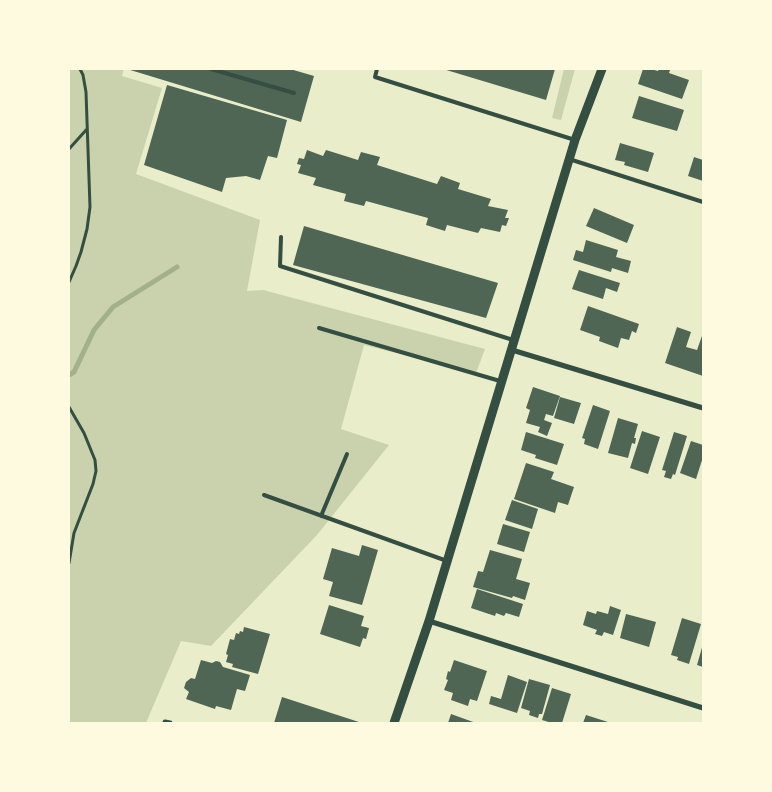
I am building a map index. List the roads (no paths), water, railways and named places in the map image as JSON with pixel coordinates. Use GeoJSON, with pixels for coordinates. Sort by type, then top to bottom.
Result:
{"type":"FeatureCollection","features":[{"type":"Feature","properties":{"kind":"street"},"geometry":{"type":"LineString","coordinates":[[394,723],[429,621],[575,140],[602,69]]}},
{"type":"Feature","properties":{"kind":"street"},"geometry":{"type":"LineString","coordinates":[[512,350],[703,408]]}},
{"type":"Feature","properties":{"kind":"street"},"geometry":{"type":"LineString","coordinates":[[429,621],[703,708]]}},
{"type":"Feature","properties":{"kind":"lane"},"geometry":{"type":"LineString","coordinates":[[211,69],[294,93]]}},
{"type":"Feature","properties":{"kind":"lane"},"geometry":{"type":"LineString","coordinates":[[377,69],[375,77],[575,140]]}},
{"type":"Feature","properties":{"kind":"lane"},"geometry":{"type":"LineString","coordinates":[[569,159],[703,202]]}},
{"type":"Feature","properties":{"kind":"lane"},"geometry":{"type":"LineString","coordinates":[[281,237],[280,266],[515,340]]}},
{"type":"Feature","properties":{"kind":"lane"},"geometry":{"type":"LineString","coordinates":[[319,328],[502,382]]}},
{"type":"Feature","properties":{"kind":"lane"},"geometry":{"type":"LineString","coordinates":[[321,516],[347,454]]}},
{"type":"Feature","properties":{"kind":"lane"},"geometry":{"type":"LineString","coordinates":[[264,495],[447,560]]}},
{"type":"Feature","properties":{"kind":"waterway"},"geometry":{"type":"LineString","coordinates":[[69,375],[74,372],[94,330],[113,307],[177,267]]}}]}
